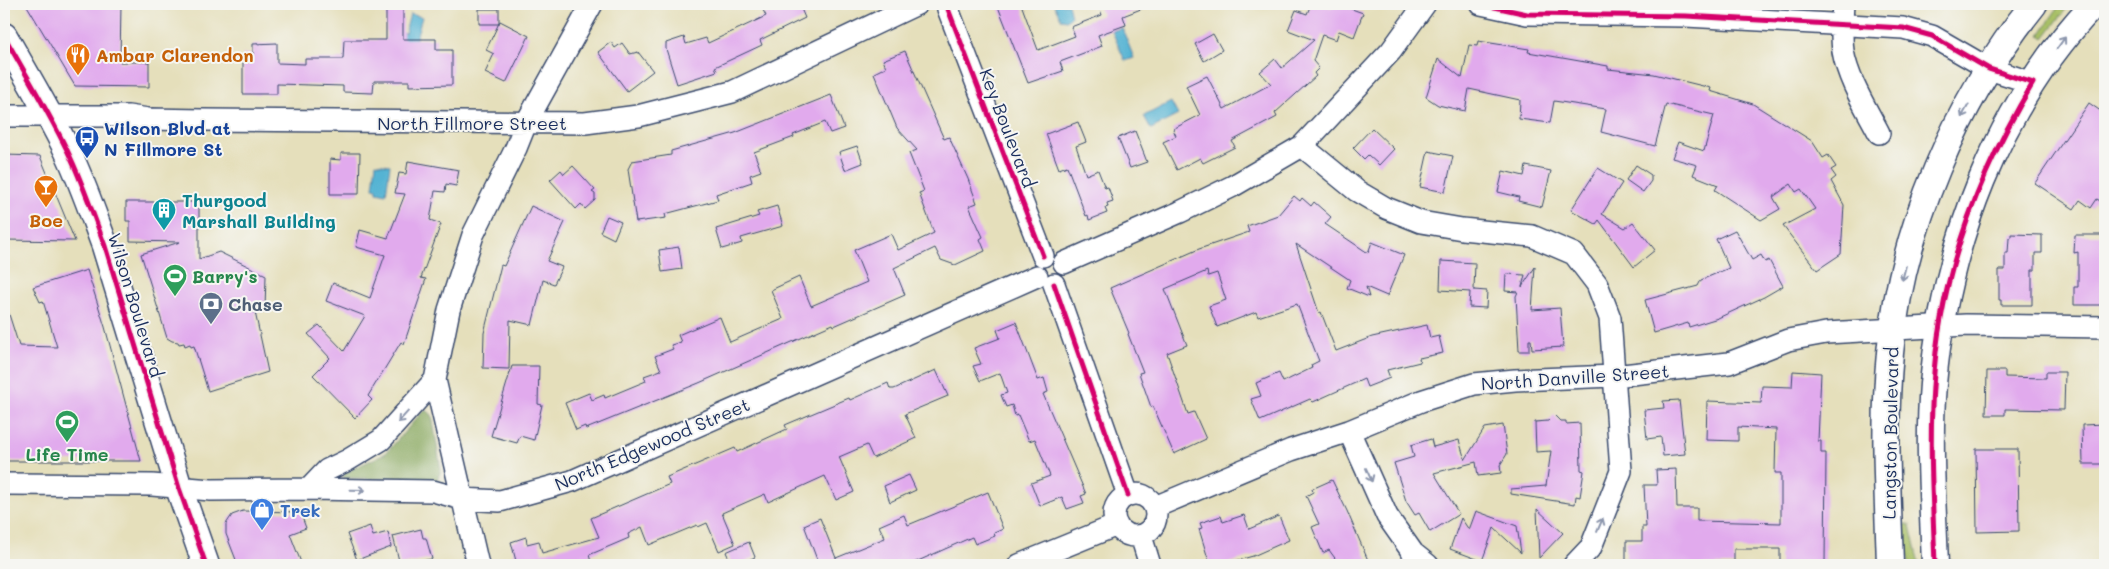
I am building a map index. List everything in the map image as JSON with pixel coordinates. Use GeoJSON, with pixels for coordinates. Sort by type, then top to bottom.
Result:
{"type":"FeatureCollection","features":[{"type":"Feature","properties":{"kind":"main road","name":"Langston Boulevard"},"geometry":{"type":"LineString","coordinates":[[1890,565],[1886,431],[1888,367],[1892,328],[1904,271],[1926,200],[1957,126],[1989,69],[2034,4]]}},
{"type":"Feature","properties":{"kind":"main road"},"geometry":{"type":"LineString","coordinates":[[1935,565],[1933,385],[1940,326],[1958,246],[1974,199],[2006,130],[2033,83],[2068,33],[2094,4]]}},
{"type":"Feature","properties":{"kind":"main road","name":"Wilson Boulevard"},"geometry":{"type":"LineString","coordinates":[[4,36],[50,116],[68,152],[105,246],[179,488],[206,565]]}},
{"type":"Feature","properties":{"kind":"street"},"geometry":{"type":"LineString","coordinates":[[478,565],[435,380],[449,310],[472,235],[516,148],[526,124],[592,4]]}},
{"type":"Feature","properties":{"kind":"street","name":"North Fillmore Street"},"geometry":{"type":"LineString","coordinates":[[4,116],[128,116],[148,119],[194,120],[526,124],[585,123],[638,116],[732,92],[917,4]]}},
{"type":"Feature","properties":{"kind":"street"},"geometry":{"type":"LineString","coordinates":[[1045,272],[1055,255],[1064,263],[1189,208],[1233,186],[1302,146],[1391,51],[1425,4]]}},
{"type":"Feature","properties":{"kind":"street"},"geometry":{"type":"LineString","coordinates":[[1481,4],[1527,14],[1686,16],[1842,14],[1923,32],[1989,69],[2033,83]]}},
{"type":"Feature","properties":{"kind":"street","name":"Key Boulevard"},"geometry":{"type":"LineString","coordinates":[[945,5],[1128,495]]}},
{"type":"Feature","properties":{"kind":"street"},"geometry":{"type":"LineString","coordinates":[[1842,14],[1843,50],[1847,63],[1856,90],[1879,133]]}},
{"type":"Feature","properties":{"kind":"street"},"geometry":{"type":"LineString","coordinates":[[1302,146],[1357,191],[1394,211],[1421,222],[1462,229],[1532,236],[1574,254],[1597,284],[1610,318],[1621,471],[1591,547],[1574,565]]}},
{"type":"Feature","properties":{"kind":"street","name":"North Edgewood Street"},"geometry":{"type":"LineString","coordinates":[[4,484],[152,485],[211,490],[433,491],[462,499],[500,501],[572,481],[1045,272]]}},
{"type":"Feature","properties":{"kind":"street","name":"North Danville Street"},"geometry":{"type":"LineString","coordinates":[[1155,507],[1291,450],[1349,431],[1421,401],[1474,384],[1515,380],[1614,376],[1730,363],[1788,340],[1826,333],[1940,326],[2105,327]]}},
{"type":"Feature","properties":{"kind":"street"},"geometry":{"type":"LineString","coordinates":[[309,489],[327,470],[381,440],[435,380]]}},
{"type":"Feature","properties":{"kind":"street"},"geometry":{"type":"LineString","coordinates":[[1349,431],[1387,516],[1413,553],[1428,565]]}},
{"type":"Feature","properties":{"kind":"street"},"geometry":{"type":"LineString","coordinates":[[1128,495],[1142,495],[1150,500],[1155,507],[1154,525],[1149,532],[1141,536],[1127,535],[1117,525],[1114,517],[1120,500],[1128,495]]}},
{"type":"Feature","properties":{"kind":"street"},"geometry":{"type":"LineString","coordinates":[[1019,565],[1117,525]]}},
{"type":"Feature","properties":{"kind":"street"},"geometry":{"type":"LineString","coordinates":[[1141,536],[1150,565]]}},
{"type":"Feature","properties":{"kind":"green space"},"geometry":{"type":"Polygon","coordinates":[[[2060,4],[2070,4],[2044,38],[2040,35],[2060,4]]]}},
{"type":"Feature","properties":{"kind":"green space"},"geometry":{"type":"Polygon","coordinates":[[[423,411],[428,411],[432,415],[441,470],[437,480],[344,478],[343,476],[346,472],[386,453],[423,411]]]}},
{"type":"Feature","properties":{"kind":"green space"},"geometry":{"type":"Polygon","coordinates":[[[1904,525],[1910,525],[1919,565],[1909,565],[1904,525]]]}},
{"type":"Feature","properties":{"kind":"water"},"geometry":{"type":"Polygon","coordinates":[[[1054,4],[1068,4],[1071,16],[1067,20],[1061,19],[1054,4]]]}},
{"type":"Feature","properties":{"kind":"water"},"geometry":{"type":"Polygon","coordinates":[[[410,14],[422,17],[414,45],[397,41],[401,32],[405,33],[410,14]]]}},
{"type":"Feature","properties":{"kind":"water"},"geometry":{"type":"Polygon","coordinates":[[[1122,28],[1134,58],[1125,61],[1112,31],[1122,28]]]}},
{"type":"Feature","properties":{"kind":"water"},"geometry":{"type":"Polygon","coordinates":[[[1171,102],[1178,115],[1151,129],[1144,116],[1171,102]]]}},
{"type":"Feature","properties":{"kind":"water"},"geometry":{"type":"Polygon","coordinates":[[[376,163],[390,165],[386,194],[377,192],[377,189],[373,188],[376,163]]]}},
{"type":"Feature","properties":{"kind":"building"},"geometry":{"type":"Polygon","coordinates":[[[26,4],[121,4],[120,62],[149,62],[149,87],[75,86],[26,4]]]}},
{"type":"Feature","properties":{"kind":"building"},"geometry":{"type":"Polygon","coordinates":[[[760,4],[799,4],[805,18],[760,40],[762,45],[715,67],[717,71],[677,84],[666,49],[666,43],[684,37],[686,44],[706,38],[708,43],[766,16],[760,4]]]}},
{"type":"Feature","properties":{"kind":"building"},"geometry":{"type":"Polygon","coordinates":[[[997,4],[1021,4],[1038,50],[1075,36],[1071,27],[1102,15],[1098,4],[1151,5],[1123,16],[1126,25],[1098,35],[1102,46],[1060,62],[1063,71],[1028,83],[997,4]]]}},
{"type":"Feature","properties":{"kind":"building"},"geometry":{"type":"Polygon","coordinates":[[[1311,4],[1320,4],[1332,8],[1334,4],[1338,4],[1363,13],[1354,37],[1339,31],[1336,40],[1322,35],[1313,61],[1319,68],[1314,73],[1316,76],[1275,113],[1277,117],[1232,141],[1235,147],[1203,163],[1200,158],[1177,170],[1163,142],[1176,136],[1173,129],[1200,115],[1186,86],[1207,76],[1224,109],[1271,84],[1260,72],[1275,59],[1282,68],[1314,40],[1288,30],[1296,10],[1307,14],[1311,4]]]}},
{"type":"Feature","properties":{"kind":"building"},"geometry":{"type":"Polygon","coordinates":[[[386,8],[403,8],[403,39],[436,39],[436,50],[452,50],[452,85],[409,86],[409,81],[374,81],[373,93],[343,92],[343,86],[277,84],[277,94],[243,94],[243,54],[253,54],[253,44],[277,43],[277,63],[305,64],[305,59],[343,59],[344,40],[386,40],[386,8]]]}},
{"type":"Feature","properties":{"kind":"building"},"geometry":{"type":"Polygon","coordinates":[[[479,9],[499,9],[499,24],[479,24],[479,9]]]}},
{"type":"Feature","properties":{"kind":"building"},"geometry":{"type":"Polygon","coordinates":[[[500,21],[529,36],[506,83],[485,73],[494,54],[486,50],[500,21]]]}},
{"type":"Feature","properties":{"kind":"building"},"geometry":{"type":"Polygon","coordinates":[[[1213,34],[1222,50],[1204,61],[1195,44],[1213,34]]]}},
{"type":"Feature","properties":{"kind":"building"},"geometry":{"type":"Polygon","coordinates":[[[1478,41],[1529,49],[1528,52],[1608,66],[1608,69],[1654,74],[1711,88],[1710,91],[1753,104],[1812,141],[1823,158],[1828,155],[1836,167],[1831,170],[1836,177],[1831,181],[1844,205],[1841,254],[1817,270],[1783,226],[1815,209],[1801,189],[1796,192],[1791,184],[1773,197],[1780,209],[1761,220],[1715,190],[1718,185],[1693,175],[1697,165],[1672,158],[1678,142],[1704,151],[1714,115],[1666,104],[1655,146],[1601,132],[1606,109],[1554,101],[1550,123],[1519,119],[1520,100],[1469,89],[1465,111],[1438,105],[1426,97],[1438,59],[1462,78],[1469,45],[1477,46],[1478,41]]]}},
{"type":"Feature","properties":{"kind":"building"},"geometry":{"type":"Polygon","coordinates":[[[611,42],[615,48],[622,43],[630,54],[638,52],[653,71],[627,91],[598,52],[611,42]]]}},
{"type":"Feature","properties":{"kind":"building"},"geometry":{"type":"Polygon","coordinates":[[[905,51],[944,139],[949,137],[968,179],[977,203],[969,206],[983,237],[980,239],[985,251],[955,265],[941,260],[935,248],[894,268],[905,295],[834,326],[833,324],[699,383],[586,429],[585,426],[576,430],[565,403],[589,393],[592,400],[604,395],[605,398],[646,381],[644,376],[661,370],[655,356],[673,349],[671,345],[681,342],[678,335],[720,317],[730,342],[783,319],[771,290],[799,277],[811,306],[867,282],[854,250],[891,234],[898,250],[934,233],[919,193],[924,191],[909,153],[917,150],[897,128],[874,73],[886,67],[883,60],[905,51]]]}},
{"type":"Feature","properties":{"kind":"building"},"geometry":{"type":"Polygon","coordinates":[[[831,95],[844,128],[830,133],[825,122],[793,135],[794,137],[754,152],[761,171],[750,175],[752,182],[716,194],[718,200],[665,214],[666,218],[636,222],[628,169],[632,161],[671,155],[671,151],[735,133],[831,95]]]}},
{"type":"Feature","properties":{"kind":"building"},"geometry":{"type":"Polygon","coordinates":[[[2089,103],[2105,114],[2105,204],[2097,199],[2091,208],[2080,200],[2074,209],[2035,183],[2089,103]]]}},
{"type":"Feature","properties":{"kind":"building"},"geometry":{"type":"Polygon","coordinates":[[[1078,122],[1086,142],[1076,146],[1086,175],[1098,170],[1105,188],[1108,187],[1113,201],[1107,203],[1108,207],[1105,208],[1107,213],[1089,220],[1067,166],[1059,169],[1046,134],[1078,122]]]}},
{"type":"Feature","properties":{"kind":"building"},"geometry":{"type":"Polygon","coordinates":[[[1372,128],[1394,149],[1379,165],[1368,155],[1364,159],[1353,148],[1372,128]]]}},
{"type":"Feature","properties":{"kind":"building"},"geometry":{"type":"Polygon","coordinates":[[[1135,131],[1147,162],[1130,168],[1118,138],[1135,131]]]}},
{"type":"Feature","properties":{"kind":"building"},"geometry":{"type":"Polygon","coordinates":[[[857,146],[863,163],[845,170],[839,152],[857,146]]]}},
{"type":"Feature","properties":{"kind":"building"},"geometry":{"type":"Polygon","coordinates":[[[1428,151],[1453,156],[1445,192],[1420,187],[1428,151]]]}},
{"type":"Feature","properties":{"kind":"building"},"geometry":{"type":"Polygon","coordinates":[[[341,153],[360,153],[359,194],[330,194],[330,159],[341,160],[341,153]]]}},
{"type":"Feature","properties":{"kind":"building"},"geometry":{"type":"Polygon","coordinates":[[[4,155],[40,156],[75,241],[4,240],[4,155]]]}},
{"type":"Feature","properties":{"kind":"building"},"geometry":{"type":"Polygon","coordinates":[[[408,161],[459,170],[456,186],[446,184],[445,192],[435,191],[430,220],[441,224],[421,278],[426,279],[404,344],[401,342],[368,396],[372,400],[355,418],[313,375],[330,358],[308,334],[319,325],[344,351],[365,316],[326,301],[333,283],[370,298],[385,255],[356,247],[360,230],[388,238],[405,194],[395,193],[399,173],[406,174],[408,161]]]}},
{"type":"Feature","properties":{"kind":"building"},"geometry":{"type":"Polygon","coordinates":[[[1636,165],[1651,175],[1651,181],[1643,192],[1626,180],[1636,165]]]}},
{"type":"Feature","properties":{"kind":"building"},"geometry":{"type":"Polygon","coordinates":[[[573,166],[595,190],[592,192],[595,194],[595,200],[585,209],[581,204],[576,209],[550,180],[561,170],[564,174],[573,166]]]}},
{"type":"Feature","properties":{"kind":"building"},"geometry":{"type":"Polygon","coordinates":[[[1526,166],[1551,171],[1542,207],[1518,201],[1519,197],[1498,192],[1503,171],[1524,176],[1526,166]]]}},
{"type":"Feature","properties":{"kind":"building"},"geometry":{"type":"Polygon","coordinates":[[[1598,168],[1622,183],[1602,214],[1625,228],[1633,222],[1655,250],[1634,267],[1599,220],[1596,224],[1571,210],[1598,168]]]}},
{"type":"Feature","properties":{"kind":"building"},"geometry":{"type":"Polygon","coordinates":[[[1294,196],[1300,201],[1302,198],[1311,206],[1314,202],[1331,217],[1325,224],[1368,253],[1372,242],[1404,255],[1387,296],[1366,287],[1369,297],[1347,288],[1350,280],[1296,244],[1319,313],[1321,312],[1336,351],[1372,337],[1427,325],[1430,338],[1439,336],[1443,353],[1419,358],[1420,362],[1387,370],[1390,378],[1367,387],[1364,379],[1313,402],[1310,399],[1260,421],[1251,399],[1261,396],[1256,383],[1279,373],[1283,382],[1312,368],[1311,365],[1319,361],[1297,304],[1258,317],[1256,312],[1217,327],[1209,306],[1226,300],[1217,273],[1208,276],[1207,271],[1165,289],[1187,345],[1167,353],[1188,414],[1194,412],[1206,439],[1174,454],[1153,406],[1151,407],[1139,373],[1143,372],[1110,288],[1199,249],[1249,232],[1247,226],[1278,215],[1294,196]]]}},
{"type":"Feature","properties":{"kind":"building","name":"Chase"},"geometry":{"type":"Polygon","coordinates":[[[126,202],[199,202],[199,259],[219,252],[266,275],[265,310],[255,312],[268,372],[208,391],[194,346],[191,347],[190,344],[185,346],[184,343],[179,344],[167,338],[141,254],[180,242],[130,241],[130,221],[126,221],[126,202]]]}},
{"type":"Feature","properties":{"kind":"building"},"geometry":{"type":"Polygon","coordinates":[[[531,206],[565,222],[547,261],[562,267],[554,284],[543,280],[532,325],[510,320],[509,369],[483,368],[484,333],[501,265],[504,266],[531,206]]]}},
{"type":"Feature","properties":{"kind":"building"},"geometry":{"type":"Polygon","coordinates":[[[777,206],[783,226],[741,238],[742,243],[722,249],[716,229],[759,216],[757,212],[777,206]]]}},
{"type":"Feature","properties":{"kind":"building"},"geometry":{"type":"Polygon","coordinates":[[[607,216],[621,222],[614,239],[600,232],[607,216]]]}},
{"type":"Feature","properties":{"kind":"building"},"geometry":{"type":"Polygon","coordinates":[[[1735,230],[1752,260],[1761,255],[1765,262],[1769,260],[1783,286],[1718,318],[1689,327],[1688,323],[1654,333],[1645,300],[1698,286],[1701,280],[1729,268],[1716,239],[1735,230]]]}},
{"type":"Feature","properties":{"kind":"building"},"geometry":{"type":"Polygon","coordinates":[[[2011,234],[2042,235],[2042,253],[2035,253],[2035,270],[2032,270],[2032,305],[2001,305],[2001,300],[1999,300],[1999,270],[2005,270],[2005,253],[2008,253],[2011,234]]]}},
{"type":"Feature","properties":{"kind":"building"},"geometry":{"type":"Polygon","coordinates":[[[2075,235],[2105,235],[2104,305],[2074,305],[2074,287],[2078,287],[2078,252],[2074,253],[2075,235]]]}},
{"type":"Feature","properties":{"kind":"building"},"geometry":{"type":"Polygon","coordinates":[[[679,247],[682,269],[662,272],[659,250],[679,247]]]}},
{"type":"Feature","properties":{"kind":"building"},"geometry":{"type":"Polygon","coordinates":[[[1441,261],[1475,263],[1474,290],[1487,291],[1486,308],[1469,307],[1470,292],[1440,290],[1441,261]]]}},
{"type":"Feature","properties":{"kind":"building"},"geometry":{"type":"Polygon","coordinates":[[[1535,267],[1532,310],[1560,308],[1563,347],[1532,349],[1531,340],[1529,340],[1529,351],[1519,351],[1516,296],[1518,292],[1505,291],[1506,274],[1525,275],[1522,287],[1535,267]]]}},
{"type":"Feature","properties":{"kind":"building"},"geometry":{"type":"Polygon","coordinates":[[[87,270],[105,327],[141,461],[4,461],[4,309],[7,308],[19,346],[57,347],[43,301],[40,302],[33,287],[87,270]]]}},
{"type":"Feature","properties":{"kind":"building"},"geometry":{"type":"Polygon","coordinates":[[[1016,322],[1038,380],[1044,378],[1048,392],[1043,394],[1086,494],[1081,496],[1084,503],[1067,509],[1062,497],[1040,506],[1031,483],[1050,476],[1035,439],[1029,441],[1018,415],[1015,416],[1012,405],[1006,407],[1001,395],[1007,393],[1000,373],[980,381],[973,366],[981,364],[974,348],[1000,338],[997,330],[1016,322]]]}},
{"type":"Feature","properties":{"kind":"building"},"geometry":{"type":"Polygon","coordinates":[[[512,366],[539,366],[538,404],[542,405],[534,440],[520,436],[517,443],[491,436],[512,366]]]}},
{"type":"Feature","properties":{"kind":"building"},"geometry":{"type":"Polygon","coordinates":[[[936,370],[948,396],[905,414],[916,438],[873,458],[867,445],[839,457],[854,492],[836,500],[825,476],[768,502],[765,494],[722,513],[735,544],[719,551],[707,523],[698,527],[697,525],[649,545],[642,527],[628,534],[629,538],[589,555],[592,565],[514,565],[513,561],[516,561],[511,542],[526,537],[527,544],[539,541],[542,553],[599,537],[591,518],[670,484],[667,477],[735,448],[737,452],[787,429],[785,425],[849,398],[850,400],[888,383],[890,389],[894,389],[936,370]]]}},
{"type":"Feature","properties":{"kind":"building"},"geometry":{"type":"Polygon","coordinates":[[[1793,371],[1821,373],[1818,441],[1821,441],[1821,453],[1826,453],[1825,565],[1780,565],[1780,549],[1734,549],[1734,565],[1626,565],[1626,541],[1642,541],[1642,527],[1646,527],[1644,485],[1657,485],[1656,470],[1676,469],[1677,508],[1697,508],[1697,521],[1781,523],[1781,473],[1775,473],[1776,429],[1738,427],[1738,441],[1706,440],[1707,401],[1761,403],[1762,386],[1792,387],[1793,371]]]}},
{"type":"Feature","properties":{"kind":"building"},"geometry":{"type":"Polygon","coordinates":[[[1987,371],[2005,371],[2005,377],[2046,378],[2046,372],[2065,372],[2064,410],[2005,409],[2005,415],[1986,415],[1987,371]]]}},
{"type":"Feature","properties":{"kind":"building"},"geometry":{"type":"Polygon","coordinates":[[[1679,400],[1685,454],[1663,456],[1661,437],[1647,439],[1644,410],[1664,408],[1663,401],[1679,400]]]}},
{"type":"Feature","properties":{"kind":"building"},"geometry":{"type":"Polygon","coordinates":[[[1554,415],[1560,421],[1566,421],[1566,424],[1580,423],[1581,470],[1584,471],[1580,497],[1576,496],[1575,504],[1511,494],[1511,489],[1546,486],[1551,451],[1536,452],[1535,422],[1548,421],[1554,415]]]}},
{"type":"Feature","properties":{"kind":"building"},"geometry":{"type":"Polygon","coordinates":[[[2105,424],[2105,464],[2083,464],[2082,425],[2105,424]]]}},
{"type":"Feature","properties":{"kind":"building"},"geometry":{"type":"Polygon","coordinates":[[[1503,425],[1507,454],[1500,465],[1501,473],[1478,476],[1476,462],[1434,473],[1459,514],[1430,532],[1419,513],[1415,515],[1406,501],[1394,463],[1414,457],[1411,445],[1431,439],[1433,447],[1459,440],[1465,460],[1485,428],[1503,425]]]}},
{"type":"Feature","properties":{"kind":"building"},"geometry":{"type":"Polygon","coordinates":[[[1976,449],[2018,449],[2019,531],[1977,532],[1976,449]]]}},
{"type":"Feature","properties":{"kind":"building"},"geometry":{"type":"Polygon","coordinates":[[[909,475],[916,490],[890,502],[884,486],[909,475]]]}},
{"type":"Feature","properties":{"kind":"building"},"geometry":{"type":"Polygon","coordinates":[[[1332,480],[1370,565],[1340,565],[1329,550],[1323,553],[1312,527],[1319,524],[1306,496],[1313,492],[1312,489],[1332,480]]]}},
{"type":"Feature","properties":{"kind":"building"},"geometry":{"type":"Polygon","coordinates":[[[988,492],[1003,529],[994,533],[995,536],[975,544],[972,537],[909,565],[819,565],[804,525],[820,518],[836,558],[885,538],[879,526],[904,515],[908,525],[988,492]]]}},
{"type":"Feature","properties":{"kind":"building"},"geometry":{"type":"Polygon","coordinates":[[[1537,509],[1563,533],[1539,558],[1537,509]]]}},
{"type":"Feature","properties":{"kind":"building","name":"Trek"},"geometry":{"type":"Polygon","coordinates":[[[243,511],[300,512],[306,528],[290,534],[302,565],[238,565],[226,534],[226,524],[232,515],[243,511]]]}},
{"type":"Feature","properties":{"kind":"building"},"geometry":{"type":"Polygon","coordinates":[[[1476,511],[1517,526],[1521,553],[1494,528],[1482,561],[1450,549],[1461,518],[1469,530],[1476,511]]]}},
{"type":"Feature","properties":{"kind":"building"},"geometry":{"type":"Polygon","coordinates":[[[1244,515],[1249,529],[1279,516],[1289,540],[1253,556],[1221,565],[1210,565],[1199,529],[1202,528],[1200,523],[1221,516],[1223,522],[1244,515]]]}},
{"type":"Feature","properties":{"kind":"building"},"geometry":{"type":"Polygon","coordinates":[[[370,526],[373,536],[388,532],[391,547],[357,560],[347,534],[370,526]]]}},
{"type":"Feature","properties":{"kind":"building"},"geometry":{"type":"Polygon","coordinates":[[[421,529],[423,538],[426,538],[432,559],[400,565],[393,536],[421,529]]]}},
{"type":"Feature","properties":{"kind":"building"},"geometry":{"type":"Polygon","coordinates":[[[749,542],[755,557],[738,565],[732,565],[726,552],[749,542]]]}},
{"type":"Feature","properties":{"kind":"cycle path"},"geometry":{"type":"LineString","coordinates":[[1481,4],[1527,14],[1686,16],[1903,28],[1932,36],[1989,69],[2033,83],[2013,118],[1978,191],[1964,229],[1943,306],[1933,387],[1931,431],[1935,565]]}},
{"type":"Feature","properties":{"kind":"cycle path"},"geometry":{"type":"LineString","coordinates":[[948,9],[1043,256]]}},
{"type":"Feature","properties":{"kind":"cycle path"},"geometry":{"type":"LineString","coordinates":[[4,36],[60,135],[87,198],[105,246],[179,488],[206,565]]}},
{"type":"Feature","properties":{"kind":"cycle path"},"geometry":{"type":"LineString","coordinates":[[1054,284],[1128,495]]}},
{"type":"Feature","properties":{"kind":"place","name":"Ambar Clarendon"},"geometry":{"type":"Point","coordinates":[78,76]}},
{"type":"Feature","properties":{"kind":"place","name":"Wilson Blvd at N Fillmore St"},"geometry":{"type":"Point","coordinates":[87,159]}},
{"type":"Feature","properties":{"kind":"place","name":"Boe"},"geometry":{"type":"Point","coordinates":[46,208]}},
{"type":"Feature","properties":{"kind":"place","name":"Thurgood Marshall Building"},"geometry":{"type":"Point","coordinates":[164,231]}},
{"type":"Feature","properties":{"kind":"place","name":"Barry's"},"geometry":{"type":"Point","coordinates":[175,297]}},
{"type":"Feature","properties":{"kind":"place","name":"Chase"},"geometry":{"type":"Point","coordinates":[211,325]}},
{"type":"Feature","properties":{"kind":"place","name":"Life Time"},"geometry":{"type":"Point","coordinates":[67,443]}},
{"type":"Feature","properties":{"kind":"place","name":"Trek"},"geometry":{"type":"Point","coordinates":[262,531]}}]}
